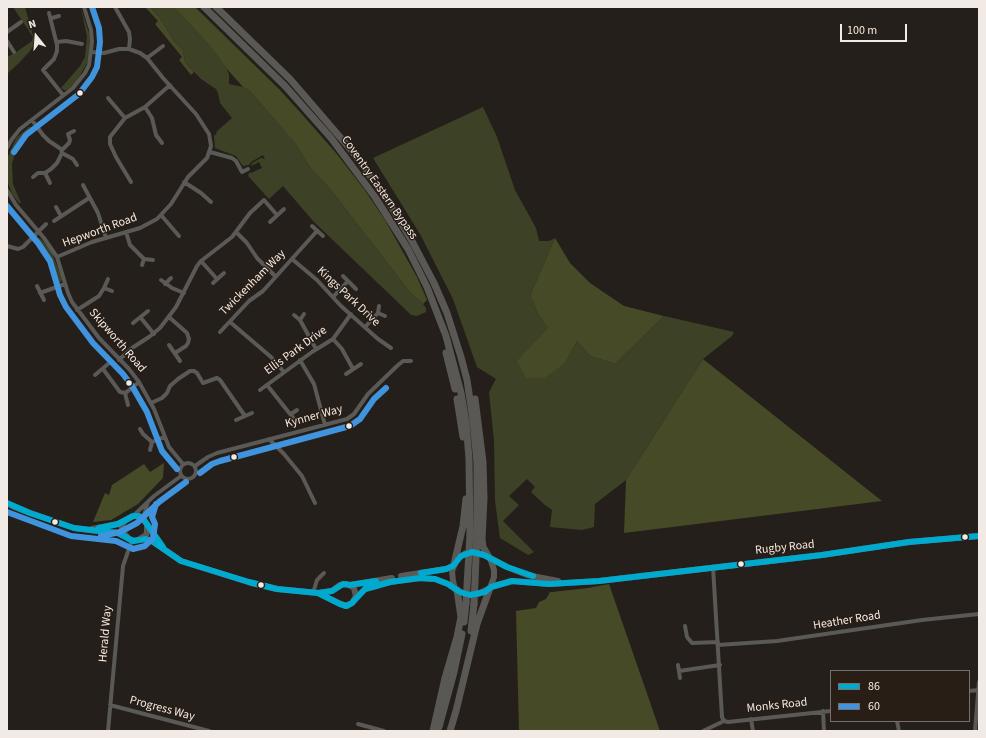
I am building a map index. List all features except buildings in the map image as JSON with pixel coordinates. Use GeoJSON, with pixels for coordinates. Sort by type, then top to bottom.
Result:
{"type":"FeatureCollection","features":[{"type":"Feature","properties":{"kind":"highway","name":"Coventry Eastern Bypass"},"geometry":{"type":"LineString","coordinates":[[204,7],[284,86],[331,138],[375,197],[396,228],[413,258],[427,287],[446,336],[461,393],[466,422],[474,535]]}},
{"type":"Feature","properties":{"kind":"highway","name":"Coventry Eastern Bypass"},"geometry":{"type":"LineString","coordinates":[[216,7],[290,79],[336,131],[386,198],[412,241],[434,283],[447,313],[461,357],[467,380],[477,463],[470,603],[471,627],[453,710],[446,731]]}},
{"type":"Feature","properties":{"kind":"highway"},"geometry":{"type":"LineString","coordinates":[[412,241],[430,264],[439,283],[451,312],[471,380],[483,462],[484,498],[482,539],[483,547],[489,558]]}},
{"type":"Feature","properties":{"kind":"highway"},"geometry":{"type":"LineString","coordinates":[[413,258],[442,338],[457,395],[463,437],[466,497],[463,526],[453,565]]}},
{"type":"Feature","properties":{"kind":"highway"},"geometry":{"type":"LineString","coordinates":[[450,731],[477,624],[490,588]]}},
{"type":"Feature","properties":{"kind":"highway"},"geometry":{"type":"LineString","coordinates":[[433,731],[461,617],[456,589]]}},
{"type":"Feature","properties":{"kind":"highway","name":"Coventry Eastern Bypass"},"geometry":{"type":"LineString","coordinates":[[438,731],[454,672],[470,603]]}},
{"type":"Feature","properties":{"kind":"main road"},"geometry":{"type":"LineString","coordinates":[[7,503],[14,507],[74,528],[118,533],[132,540],[141,539],[152,541],[181,561],[277,589],[316,593],[332,591],[342,584],[350,585],[446,569],[453,565],[461,556],[472,552],[479,553],[489,558],[494,570],[494,577],[490,588],[478,594],[470,595],[435,579],[420,578],[365,589],[352,603],[347,606],[316,593]]}},
{"type":"Feature","properties":{"kind":"main road"},"geometry":{"type":"LineString","coordinates":[[89,530],[118,524],[132,516],[143,518],[164,548]]}},
{"type":"Feature","properties":{"kind":"main road"},"geometry":{"type":"LineString","coordinates":[[125,520],[122,527],[125,536]]}},
{"type":"Feature","properties":{"kind":"main road"},"geometry":{"type":"LineString","coordinates":[[141,539],[146,534],[147,524]]}},
{"type":"Feature","properties":{"kind":"main road","name":"Rugby Road"},"geometry":{"type":"LineString","coordinates":[[490,588],[512,581],[549,584],[615,579],[822,555],[909,542],[979,536]]}},
{"type":"Feature","properties":{"kind":"main road","name":"Rugby Road"},"geometry":{"type":"LineString","coordinates":[[489,558],[527,575],[570,583]]}},
{"type":"Feature","properties":{"kind":"main road"},"geometry":{"type":"LineString","coordinates":[[453,565],[452,575],[456,589]]}},
{"type":"Feature","properties":{"kind":"main road"},"geometry":{"type":"LineString","coordinates":[[350,585],[355,590],[356,598]]}},
{"type":"Feature","properties":{"kind":"main road"},"geometry":{"type":"LineString","coordinates":[[337,587],[334,595],[338,603]]}},
{"type":"Feature","properties":{"kind":"street"},"geometry":{"type":"LineString","coordinates":[[7,148],[16,134],[73,88],[85,73],[89,65],[92,52],[91,30],[84,7]]}},
{"type":"Feature","properties":{"kind":"street"},"geometry":{"type":"LineString","coordinates":[[114,8],[129,32],[129,49]]}},
{"type":"Feature","properties":{"kind":"street"},"geometry":{"type":"LineString","coordinates":[[37,73],[43,70],[56,55],[57,42],[52,18],[49,13]]}},
{"type":"Feature","properties":{"kind":"street"},"geometry":{"type":"LineString","coordinates":[[52,18],[59,16]]}},
{"type":"Feature","properties":{"kind":"street"},"geometry":{"type":"LineString","coordinates":[[7,32],[21,22]]}},
{"type":"Feature","properties":{"kind":"street"},"geometry":{"type":"LineString","coordinates":[[77,37],[77,42]]}},
{"type":"Feature","properties":{"kind":"street"},"geometry":{"type":"LineString","coordinates":[[7,40],[14,52]]}},
{"type":"Feature","properties":{"kind":"street"},"geometry":{"type":"LineString","coordinates":[[57,42],[66,41],[82,44]]}},
{"type":"Feature","properties":{"kind":"street"},"geometry":{"type":"LineString","coordinates":[[147,58],[163,46]]}},
{"type":"Feature","properties":{"kind":"street"},"geometry":{"type":"LineString","coordinates":[[92,52],[104,53],[119,49],[129,49],[140,53],[147,58],[170,86],[191,108],[206,128],[211,140],[210,152],[232,158],[236,161],[245,177]]}},
{"type":"Feature","properties":{"kind":"street"},"geometry":{"type":"LineString","coordinates":[[43,70],[63,95]]}},
{"type":"Feature","properties":{"kind":"street"},"geometry":{"type":"LineString","coordinates":[[131,182],[116,157],[109,140],[112,134],[126,118],[145,107],[170,86]]}},
{"type":"Feature","properties":{"kind":"street"},"geometry":{"type":"LineString","coordinates":[[116,98],[110,100],[126,118]]}},
{"type":"Feature","properties":{"kind":"street"},"geometry":{"type":"LineString","coordinates":[[145,107],[152,118],[154,130],[159,142]]}},
{"type":"Feature","properties":{"kind":"street"},"geometry":{"type":"LineString","coordinates":[[32,120],[43,135],[62,152],[72,158],[77,165]]}},
{"type":"Feature","properties":{"kind":"street"},"geometry":{"type":"LineString","coordinates":[[33,177],[38,174],[45,173],[51,169],[70,143],[68,134],[74,130]]}},
{"type":"Feature","properties":{"kind":"street","name":"Hepworth Road"},"geometry":{"type":"LineString","coordinates":[[57,258],[81,246],[145,226],[161,215],[175,199],[184,182],[207,158],[210,152]]}},
{"type":"Feature","properties":{"kind":"street"},"geometry":{"type":"LineString","coordinates":[[242,172],[248,169]]}},
{"type":"Feature","properties":{"kind":"street"},"geometry":{"type":"LineString","coordinates":[[45,173],[50,183]]}},
{"type":"Feature","properties":{"kind":"street"},"geometry":{"type":"LineString","coordinates":[[128,176],[133,174]]}},
{"type":"Feature","properties":{"kind":"street"},"geometry":{"type":"LineString","coordinates":[[184,182],[211,202]]}},
{"type":"Feature","properties":{"kind":"street"},"geometry":{"type":"LineString","coordinates":[[83,184],[98,213],[106,238]]}},
{"type":"Feature","properties":{"kind":"street","name":"Skipworth Road"},"geometry":{"type":"LineString","coordinates":[[7,190],[16,205],[50,246],[57,258],[65,284],[77,310],[99,338],[140,382],[151,403],[169,447],[183,464]]}},
{"type":"Feature","properties":{"kind":"street"},"geometry":{"type":"LineString","coordinates":[[206,198],[210,194]]}},
{"type":"Feature","properties":{"kind":"street"},"geometry":{"type":"LineString","coordinates":[[54,220],[89,198]]}},
{"type":"Feature","properties":{"kind":"street"},"geometry":{"type":"LineString","coordinates":[[119,360],[132,348],[154,334],[169,317],[184,293],[193,272],[201,261],[221,246],[236,232],[250,213],[264,200],[277,215]]}},
{"type":"Feature","properties":{"kind":"street"},"geometry":{"type":"LineString","coordinates":[[56,207],[61,216]]}},
{"type":"Feature","properties":{"kind":"street"},"geometry":{"type":"LineString","coordinates":[[270,222],[284,210]]}},
{"type":"Feature","properties":{"kind":"street"},"geometry":{"type":"LineString","coordinates":[[161,215],[178,234],[181,229]]}},
{"type":"Feature","properties":{"kind":"street"},"geometry":{"type":"LineString","coordinates":[[7,246],[18,249],[22,247],[46,224]]}},
{"type":"Feature","properties":{"kind":"street"},"geometry":{"type":"LineString","coordinates":[[312,226],[323,236]]}},
{"type":"Feature","properties":{"kind":"street","name":"Twickenham Way"},"geometry":{"type":"LineString","coordinates":[[220,332],[250,301],[263,291],[317,231]]}},
{"type":"Feature","properties":{"kind":"street"},"geometry":{"type":"LineString","coordinates":[[126,232],[130,245],[144,259],[153,260]]}},
{"type":"Feature","properties":{"kind":"street"},"geometry":{"type":"LineString","coordinates":[[236,232],[247,243],[257,258],[275,276]]}},
{"type":"Feature","properties":{"kind":"street"},"geometry":{"type":"LineString","coordinates":[[142,265],[144,259]]}},
{"type":"Feature","properties":{"kind":"street","name":"Kings Park Drive"},"geometry":{"type":"LineString","coordinates":[[292,259],[317,280],[333,297],[384,344],[391,348]]}},
{"type":"Feature","properties":{"kind":"street"},"geometry":{"type":"LineString","coordinates":[[201,261],[217,279]]}},
{"type":"Feature","properties":{"kind":"street"},"geometry":{"type":"LineString","coordinates":[[213,283],[224,273]]}},
{"type":"Feature","properties":{"kind":"street"},"geometry":{"type":"LineString","coordinates":[[342,276],[356,289]]}},
{"type":"Feature","properties":{"kind":"street"},"geometry":{"type":"LineString","coordinates":[[165,284],[171,278]]}},
{"type":"Feature","properties":{"kind":"street"},"geometry":{"type":"LineString","coordinates":[[77,310],[99,296],[108,279]]}},
{"type":"Feature","properties":{"kind":"street"},"geometry":{"type":"LineString","coordinates":[[161,280],[172,288],[184,293]]}},
{"type":"Feature","properties":{"kind":"street"},"geometry":{"type":"LineString","coordinates":[[333,297],[348,281]]}},
{"type":"Feature","properties":{"kind":"street"},"geometry":{"type":"LineString","coordinates":[[40,293],[65,284]]}},
{"type":"Feature","properties":{"kind":"street"},"geometry":{"type":"LineString","coordinates":[[37,286],[44,300]]}},
{"type":"Feature","properties":{"kind":"street"},"geometry":{"type":"LineString","coordinates":[[104,288],[112,291]]}},
{"type":"Feature","properties":{"kind":"street"},"geometry":{"type":"LineString","coordinates":[[366,326],[378,313],[379,306]]}},
{"type":"Feature","properties":{"kind":"street"},"geometry":{"type":"LineString","coordinates":[[133,323],[148,311]]}},
{"type":"Feature","properties":{"kind":"street"},"geometry":{"type":"LineString","coordinates":[[378,313],[386,316]]}},
{"type":"Feature","properties":{"kind":"street"},"geometry":{"type":"LineString","coordinates":[[300,320],[304,314]]}},
{"type":"Feature","properties":{"kind":"street","name":"Ellis Park Drive"},"geometry":{"type":"LineString","coordinates":[[260,390],[300,360],[333,339],[351,314]]}},
{"type":"Feature","properties":{"kind":"street"},"geometry":{"type":"LineString","coordinates":[[294,315],[300,320],[316,349]]}},
{"type":"Feature","properties":{"kind":"street"},"geometry":{"type":"LineString","coordinates":[[169,317],[185,331],[189,339],[186,346],[175,353]]}},
{"type":"Feature","properties":{"kind":"street"},"geometry":{"type":"LineString","coordinates":[[141,318],[154,334]]}},
{"type":"Feature","properties":{"kind":"street"},"geometry":{"type":"LineString","coordinates":[[230,322],[271,357],[284,372]]}},
{"type":"Feature","properties":{"kind":"street"},"geometry":{"type":"LineString","coordinates":[[333,339],[342,349],[353,369]]}},
{"type":"Feature","properties":{"kind":"street"},"geometry":{"type":"LineString","coordinates":[[169,344],[180,361]]}},
{"type":"Feature","properties":{"kind":"street"},"geometry":{"type":"LineString","coordinates":[[300,360],[314,384],[325,425]]}},
{"type":"Feature","properties":{"kind":"street","name":"Kynner Way"},"geometry":{"type":"LineString","coordinates":[[195,466],[218,453],[344,421],[351,417],[368,394],[403,361],[411,361]]}},
{"type":"Feature","properties":{"kind":"street"},"geometry":{"type":"LineString","coordinates":[[95,375],[108,364]]}},
{"type":"Feature","properties":{"kind":"street"},"geometry":{"type":"LineString","coordinates":[[346,374],[361,364]]}},
{"type":"Feature","properties":{"kind":"street"},"geometry":{"type":"LineString","coordinates":[[103,369],[117,389],[120,392],[125,393]]}},
{"type":"Feature","properties":{"kind":"street"},"geometry":{"type":"LineString","coordinates":[[151,403],[162,398],[167,393],[170,386],[190,371],[194,371],[203,383],[217,378],[220,380],[245,416]]}},
{"type":"Feature","properties":{"kind":"street"},"geometry":{"type":"LineString","coordinates":[[125,393],[140,382]]}},
{"type":"Feature","properties":{"kind":"street","name":"Ellis Park Drive"},"geometry":{"type":"LineString","coordinates":[[266,385],[291,414],[294,420]]}},
{"type":"Feature","properties":{"kind":"street"},"geometry":{"type":"LineString","coordinates":[[125,393],[128,405]]}},
{"type":"Feature","properties":{"kind":"street"},"geometry":{"type":"LineString","coordinates":[[291,414],[297,410]]}},
{"type":"Feature","properties":{"kind":"street"},"geometry":{"type":"LineString","coordinates":[[236,420],[252,413]]}},
{"type":"Feature","properties":{"kind":"street"},"geometry":{"type":"LineString","coordinates":[[140,429],[152,442]]}},
{"type":"Feature","properties":{"kind":"street"},"geometry":{"type":"LineString","coordinates":[[152,442],[164,437]]}},
{"type":"Feature","properties":{"kind":"street"},"geometry":{"type":"LineString","coordinates":[[269,440],[284,454],[302,476],[315,503]]}},
{"type":"Feature","properties":{"kind":"street"},"geometry":{"type":"LineString","coordinates":[[150,450],[152,442]]}},
{"type":"Feature","properties":{"kind":"street"},"geometry":{"type":"LineString","coordinates":[[189,463],[195,466],[196,472],[193,478],[186,480],[180,476],[179,470],[183,464],[189,463]]}},
{"type":"Feature","properties":{"kind":"street"},"geometry":{"type":"LineString","coordinates":[[132,516],[154,496],[180,476]]}},
{"type":"Feature","properties":{"kind":"street"},"geometry":{"type":"LineString","coordinates":[[143,518],[148,502]]}},
{"type":"Feature","properties":{"kind":"street","name":"Herald Way"},"geometry":{"type":"LineString","coordinates":[[108,731],[123,566],[132,540]]}},
{"type":"Feature","properties":{"kind":"street"},"geometry":{"type":"LineString","coordinates":[[703,731],[724,721],[722,717],[713,567]]}},
{"type":"Feature","properties":{"kind":"street"},"geometry":{"type":"LineString","coordinates":[[316,593],[317,580],[324,574]]}},
{"type":"Feature","properties":{"kind":"street","name":"Heather Road"},"geometry":{"type":"LineString","coordinates":[[685,626],[687,637],[692,643],[718,644],[777,641],[922,620],[979,614]]}},
{"type":"Feature","properties":{"kind":"street"},"geometry":{"type":"LineString","coordinates":[[678,665],[680,678]]}},
{"type":"Feature","properties":{"kind":"street"},"geometry":{"type":"LineString","coordinates":[[679,671],[720,665]]}},
{"type":"Feature","properties":{"kind":"street"},"geometry":{"type":"LineString","coordinates":[[975,731],[979,682]]}},
{"type":"Feature","properties":{"kind":"street","name":"Progress Way"},"geometry":{"type":"LineString","coordinates":[[110,705],[209,731]]}},
{"type":"Feature","properties":{"kind":"street"},"geometry":{"type":"LineString","coordinates":[[824,711],[824,731]]}},
{"type":"Feature","properties":{"kind":"street","name":"Monks Road"},"geometry":{"type":"LineString","coordinates":[[724,721],[728,722],[830,711]]}},
{"type":"Feature","properties":{"kind":"street"},"geometry":{"type":"LineString","coordinates":[[751,719],[753,731]]}},
{"type":"Feature","properties":{"kind":"street"},"geometry":{"type":"LineString","coordinates":[[358,724],[370,729],[384,731]]}},
{"type":"Feature","properties":{"kind":"green space"},"geometry":{"type":"Polygon","coordinates":[[[13,7],[25,7],[34,39],[33,46],[30,51],[7,74],[7,57],[32,41],[33,37],[13,7]]]}},
{"type":"Feature","properties":{"kind":"green space"},"geometry":{"type":"Polygon","coordinates":[[[145,7],[150,7],[159,17],[174,41],[183,51],[185,62],[194,72],[191,75],[179,60],[182,57],[155,24],[158,21],[145,7]]]}},
{"type":"Feature","properties":{"kind":"green space"},"geometry":{"type":"Polygon","coordinates":[[[150,7],[174,7],[210,46],[229,74],[229,84],[249,90],[288,135],[298,147],[309,166],[331,190],[409,291],[423,304],[426,308],[426,312],[417,316],[411,315],[314,222],[283,186],[269,199],[248,175],[250,172],[251,173],[262,168],[259,162],[251,166],[252,163],[261,158],[265,159],[263,155],[251,162],[249,165],[243,166],[236,156],[215,148],[214,136],[217,133],[216,132],[232,118],[220,103],[216,89],[201,79],[185,62],[183,51],[174,41],[159,17],[150,7]]]}},
{"type":"Feature","properties":{"kind":"green space"},"geometry":{"type":"Polygon","coordinates":[[[174,7],[195,7],[279,89],[336,153],[364,189],[385,220],[417,277],[427,300],[423,304],[409,291],[331,190],[309,166],[298,147],[288,135],[249,90],[243,87],[226,68],[210,46],[174,7]]]}},
{"type":"Feature","properties":{"kind":"green space"},"geometry":{"type":"Polygon","coordinates":[[[81,8],[89,33],[90,44],[87,63],[75,84],[67,90],[64,90],[61,88],[80,66],[85,57],[87,37],[81,8]]]}},
{"type":"Feature","properties":{"kind":"green space"},"geometry":{"type":"Polygon","coordinates":[[[483,107],[497,137],[515,190],[536,228],[539,241],[549,241],[555,238],[530,296],[539,315],[549,328],[529,349],[565,363],[577,341],[590,356],[615,364],[664,316],[734,332],[732,336],[703,359],[626,480],[595,504],[594,527],[582,530],[550,527],[552,510],[531,492],[535,487],[527,479],[509,496],[519,505],[503,521],[534,552],[528,555],[500,538],[495,501],[494,441],[489,392],[496,379],[477,367],[453,299],[420,234],[373,158],[483,107]]]}},
{"type":"Feature","properties":{"kind":"green space"},"geometry":{"type":"Polygon","coordinates":[[[29,127],[35,129],[15,153],[12,164],[13,184],[21,203],[19,203],[12,194],[8,183],[7,159],[16,138],[29,127]]]}},
{"type":"Feature","properties":{"kind":"green space"},"geometry":{"type":"Polygon","coordinates":[[[39,238],[51,250],[62,279],[59,283],[52,262],[36,239],[39,238]]]}},
{"type":"Feature","properties":{"kind":"green space"},"geometry":{"type":"Polygon","coordinates":[[[555,238],[570,263],[590,283],[624,306],[664,316],[615,364],[590,356],[577,341],[565,363],[544,378],[526,378],[517,361],[548,328],[539,315],[530,296],[555,238]]]}},
{"type":"Feature","properties":{"kind":"green space"},"geometry":{"type":"Polygon","coordinates":[[[703,359],[882,501],[624,533],[626,480],[703,359]]]}},
{"type":"Feature","properties":{"kind":"green space"},"geometry":{"type":"Polygon","coordinates":[[[164,463],[163,478],[138,504],[111,520],[93,522],[105,493],[109,495],[112,485],[144,464],[150,472],[164,463]]]}},
{"type":"Feature","properties":{"kind":"green space"},"geometry":{"type":"Polygon","coordinates":[[[609,584],[660,731],[519,731],[516,611],[536,608],[539,602],[546,599],[550,592],[609,584]]]}},
{"type":"Feature","properties":{"kind":"transit line","name":"60"},"geometry":{"type":"LineString","coordinates":[[14,152],[26,135],[79,94],[92,77],[97,67],[100,42],[99,28],[92,7]]}},
{"type":"Feature","properties":{"kind":"transit line","name":"60"},"geometry":{"type":"LineString","coordinates":[[7,206],[38,243],[50,261],[60,295],[66,307],[93,343],[123,374],[132,386],[147,412],[162,451],[177,469]]}},
{"type":"Feature","properties":{"kind":"transit line","name":"60"},"geometry":{"type":"LineString","coordinates":[[200,473],[212,464],[220,461],[350,426],[360,419],[374,399],[386,388]]}},
{"type":"Feature","properties":{"kind":"transit line","name":"60"},"geometry":{"type":"LineString","coordinates":[[101,536],[120,532],[137,523],[159,502],[186,482]]}},
{"type":"Feature","properties":{"kind":"transit line","name":"86"},"geometry":{"type":"LineString","coordinates":[[7,503],[30,513],[74,528],[118,533],[133,541],[146,539],[152,541],[181,561],[277,589],[318,593],[332,591],[343,584],[350,585],[376,581]]}},
{"type":"Feature","properties":{"kind":"transit line","name":"60"},"geometry":{"type":"LineString","coordinates":[[7,512],[71,536],[116,541],[133,549],[145,546],[153,538],[155,524],[152,517],[156,504]]}},
{"type":"Feature","properties":{"kind":"transit line","name":"86"},"geometry":{"type":"LineString","coordinates":[[99,528],[118,524],[133,516],[139,516],[144,520],[163,547]]}},
{"type":"Feature","properties":{"kind":"transit line","name":"86"},"geometry":{"type":"LineString","coordinates":[[318,593],[347,606],[352,603],[365,589],[390,582],[420,578],[435,579],[448,584],[460,592],[470,595],[485,592],[491,587],[512,581],[549,584],[599,581],[822,555],[909,542],[979,536]]}},
{"type":"Feature","properties":{"kind":"transit line","name":"86"},"geometry":{"type":"LineString","coordinates":[[421,573],[446,569],[453,566],[461,556],[472,552],[484,555],[507,567],[533,576]]}}]}
